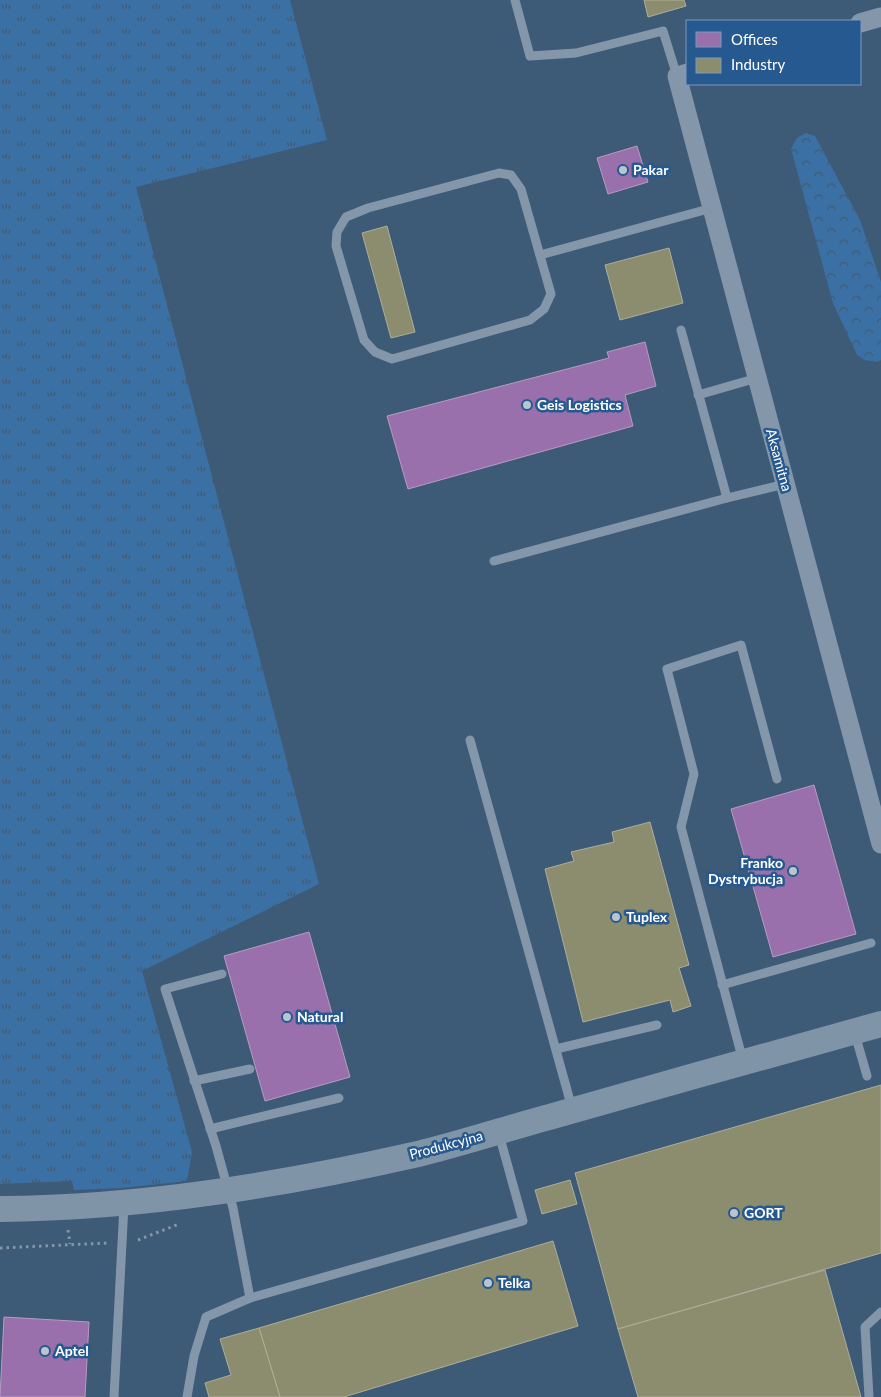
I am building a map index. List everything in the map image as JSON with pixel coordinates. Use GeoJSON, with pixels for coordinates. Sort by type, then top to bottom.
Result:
{"type":"FeatureCollection","features":[{"type":"Feature","properties":{"kind":"street"},"geometry":{"type":"LineString","coordinates":[[861,23],[881,17]]}},
{"type":"Feature","properties":{"kind":"street","name":"Aksamitna"},"geometry":{"type":"LineString","coordinates":[[682,74],[712,208],[881,844]]}},
{"type":"Feature","properties":{"kind":"street","name":"Produkcyjna"},"geometry":{"type":"LineString","coordinates":[[0,1209],[67,1208],[227,1191],[318,1175],[421,1153],[881,1024]]}},
{"type":"Feature","properties":{"kind":"lane"},"geometry":{"type":"LineString","coordinates":[[515,0],[530,56],[576,53],[663,31],[682,74]]}},
{"type":"Feature","properties":{"kind":"lane"},"geometry":{"type":"LineString","coordinates":[[499,173],[511,174],[521,189],[540,255],[551,294],[544,309],[530,320],[392,359],[376,352],[364,340],[336,246],[337,232],[346,217],[368,208],[499,173]]}},
{"type":"Feature","properties":{"kind":"lane"},"geometry":{"type":"LineString","coordinates":[[540,255],[712,208]]}},
{"type":"Feature","properties":{"kind":"lane"},"geometry":{"type":"LineString","coordinates":[[681,330],[727,498]]}},
{"type":"Feature","properties":{"kind":"lane"},"geometry":{"type":"LineString","coordinates":[[698,395],[757,378]]}},
{"type":"Feature","properties":{"kind":"lane"},"geometry":{"type":"LineString","coordinates":[[494,562],[785,484]]}},
{"type":"Feature","properties":{"kind":"lane"},"geometry":{"type":"LineString","coordinates":[[744,1063],[681,827],[694,774],[667,669],[741,645],[777,779]]}},
{"type":"Feature","properties":{"kind":"lane"},"geometry":{"type":"LineString","coordinates":[[470,740],[573,1110]]}},
{"type":"Feature","properties":{"kind":"lane"},"geometry":{"type":"LineString","coordinates":[[722,985],[871,943]]}},
{"type":"Feature","properties":{"kind":"lane"},"geometry":{"type":"LineString","coordinates":[[222,974],[165,989],[233,1208],[250,1298]]}},
{"type":"Feature","properties":{"kind":"lane"},"geometry":{"type":"LineString","coordinates":[[556,1049],[657,1025]]}},
{"type":"Feature","properties":{"kind":"lane"},"geometry":{"type":"LineString","coordinates":[[855,1031],[867,1076]]}},
{"type":"Feature","properties":{"kind":"lane"},"geometry":{"type":"LineString","coordinates":[[194,1081],[250,1069]]}},
{"type":"Feature","properties":{"kind":"lane"},"geometry":{"type":"LineString","coordinates":[[210,1129],[339,1098]]}},
{"type":"Feature","properties":{"kind":"lane"},"geometry":{"type":"LineString","coordinates":[[188,1397],[194,1356],[206,1317],[250,1298],[523,1222],[498,1131]]}},
{"type":"Feature","properties":{"kind":"lane"},"geometry":{"type":"LineString","coordinates":[[114,1397],[124,1202]]}},
{"type":"Feature","properties":{"kind":"lane"},"geometry":{"type":"LineString","coordinates":[[869,1397],[866,1327],[881,1312]]}},
{"type":"Feature","properties":{"kind":"path"},"geometry":{"type":"LineString","coordinates":[[0,1248],[122,1243]]}},
{"type":"Feature","properties":{"kind":"green space"},"geometry":{"type":"Polygon","coordinates":[[[0,0],[290,0],[327,140],[136,187],[319,884],[142,971],[192,1152],[187,1181],[121,1188],[74,1190],[72,1181],[0,1184],[0,0]]]}},
{"type":"Feature","properties":{"kind":"green space"},"geometry":{"type":"Polygon","coordinates":[[[806,133],[815,136],[860,220],[881,282],[881,360],[877,362],[865,360],[857,355],[833,303],[791,149],[797,138],[806,133]]]}},
{"type":"Feature","properties":{"kind":"building: Offices","name":"Pakar"},"geometry":{"type":"Polygon","coordinates":[[[637,146],[648,182],[608,194],[597,158],[637,146]]]}},
{"type":"Feature","properties":{"kind":"building: Offices","name":"Geis Logistics"},"geometry":{"type":"Polygon","coordinates":[[[645,342],[656,386],[625,395],[633,426],[408,489],[387,416],[609,358],[607,352],[645,342]]]}},
{"type":"Feature","properties":{"kind":"building: Offices","name":"Franko Dystrybucja"},"geometry":{"type":"Polygon","coordinates":[[[814,785],[856,934],[773,957],[731,809],[814,785]]]}},
{"type":"Feature","properties":{"kind":"building: Offices","name":"Natural"},"geometry":{"type":"Polygon","coordinates":[[[309,932],[350,1077],[265,1101],[224,956],[309,932]]]}},
{"type":"Feature","properties":{"kind":"building: Offices","name":"Aptel"},"geometry":{"type":"Polygon","coordinates":[[[4,1317],[89,1322],[85,1397],[0,1397],[4,1317]]]}},
{"type":"Feature","properties":{"kind":"building: Industry"},"geometry":{"type":"Polygon","coordinates":[[[644,0],[684,0],[686,6],[648,17],[644,0]]]}},
{"type":"Feature","properties":{"kind":"building: Industry"},"geometry":{"type":"Polygon","coordinates":[[[387,226],[415,332],[391,338],[362,233],[387,226]]]}},
{"type":"Feature","properties":{"kind":"building: Industry"},"geometry":{"type":"Polygon","coordinates":[[[669,248],[683,303],[620,320],[605,265],[669,248]]]}},
{"type":"Feature","properties":{"kind":"building: Industry","name":"Tuplex"},"geometry":{"type":"Polygon","coordinates":[[[650,822],[689,965],[679,968],[691,1006],[673,1012],[670,1000],[583,1022],[545,869],[574,861],[571,852],[614,842],[612,832],[650,822]]]}},
{"type":"Feature","properties":{"kind":"building: Industry","name":"GORT"},"geometry":{"type":"Polygon","coordinates":[[[881,1085],[881,1253],[618,1329],[575,1173],[881,1085]]]}},
{"type":"Feature","properties":{"kind":"building: Industry"},"geometry":{"type":"Polygon","coordinates":[[[570,1180],[577,1204],[542,1214],[535,1190],[570,1180]]]}},
{"type":"Feature","properties":{"kind":"building: Industry","name":"Telka"},"geometry":{"type":"Polygon","coordinates":[[[553,1241],[578,1326],[344,1397],[280,1397],[259,1328],[553,1241]]]}},
{"type":"Feature","properties":{"kind":"building: Industry"},"geometry":{"type":"Polygon","coordinates":[[[825,1270],[861,1397],[638,1397],[618,1329],[825,1270]]]}},
{"type":"Feature","properties":{"kind":"building: Industry"},"geometry":{"type":"Polygon","coordinates":[[[259,1328],[280,1397],[209,1397],[205,1383],[231,1375],[220,1339],[259,1328]]]}},
{"type":"Feature","properties":{"kind":"place","name":"Pakar"},"geometry":{"type":"Point","coordinates":[623,170]}},
{"type":"Feature","properties":{"kind":"place","name":"Geis Logistics"},"geometry":{"type":"Point","coordinates":[527,405]}},
{"type":"Feature","properties":{"kind":"place","name":"Franko Dystrybucja"},"geometry":{"type":"Point","coordinates":[793,871]}},
{"type":"Feature","properties":{"kind":"place","name":"Tuplex"},"geometry":{"type":"Point","coordinates":[616,917]}},
{"type":"Feature","properties":{"kind":"place","name":"Natural"},"geometry":{"type":"Point","coordinates":[287,1017]}},
{"type":"Feature","properties":{"kind":"place","name":"GORT"},"geometry":{"type":"Point","coordinates":[734,1213]}},
{"type":"Feature","properties":{"kind":"place","name":"Telka"},"geometry":{"type":"Point","coordinates":[488,1283]}},
{"type":"Feature","properties":{"kind":"place","name":"Aptel"},"geometry":{"type":"Point","coordinates":[45,1351]}}]}
